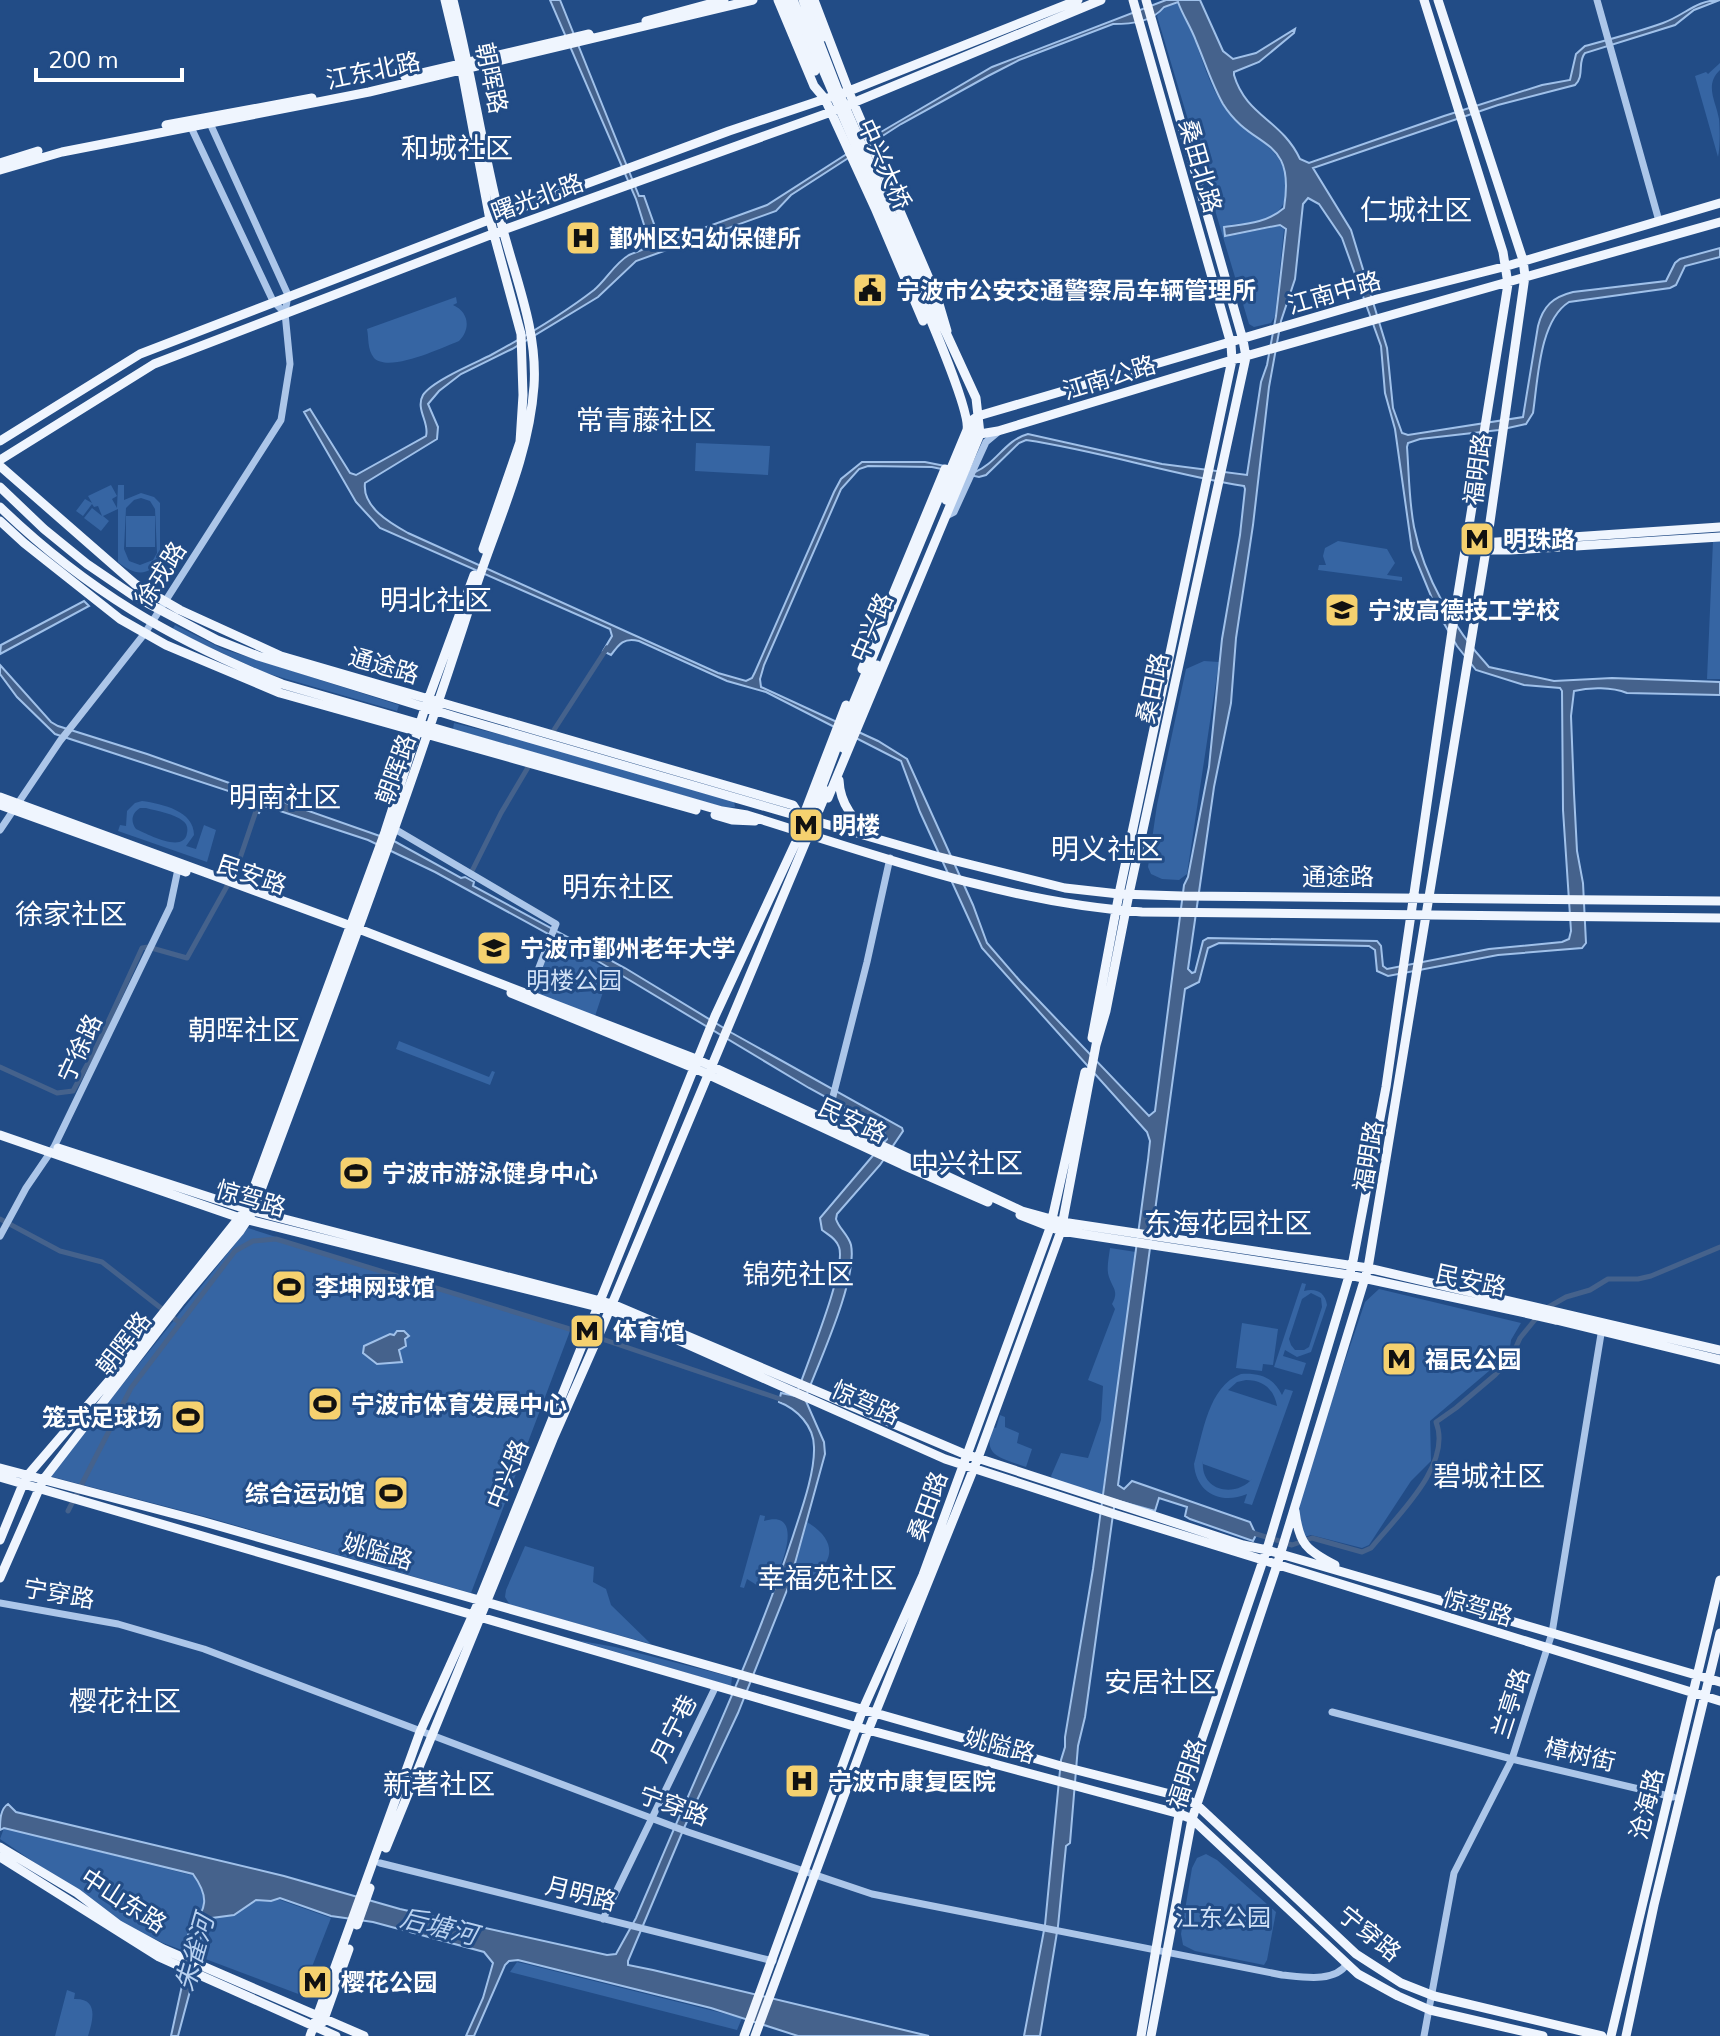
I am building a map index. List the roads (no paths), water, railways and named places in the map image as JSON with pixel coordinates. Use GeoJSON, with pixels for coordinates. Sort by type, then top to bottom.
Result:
{"type":"FeatureCollection","features":[{"type":"Feature","properties":{"kind":"main road","name":"朝晖路"},"geometry":{"type":"LineString","coordinates":[[445,0],[466,67]]}},
{"type":"Feature","properties":{"kind":"main road","name":"朝晖路"},"geometry":{"type":"LineString","coordinates":[[390,830],[418,728],[475,581],[520,442],[526,336],[494,218],[453,0]]}},
{"type":"Feature","properties":{"kind":"main road","name":"江东北路"},"geometry":{"type":"LineString","coordinates":[[0,170],[62,152],[208,120],[369,92],[724,0]]}},
{"type":"Feature","properties":{"kind":"main road","name":"江东北路"},"geometry":{"type":"LineString","coordinates":[[585,38],[753,0]]}},
{"type":"Feature","properties":{"kind":"main road"},"geometry":{"type":"LineString","coordinates":[[778,0],[814,86],[825,99]]}},
{"type":"Feature","properties":{"kind":"main road"},"geometry":{"type":"LineString","coordinates":[[790,0],[825,99],[921,317],[944,342],[976,398],[972,426],[946,516],[854,712]]}},
{"type":"Feature","properties":{"kind":"main road","name":"中兴大桥"},"geometry":{"type":"LineString","coordinates":[[790,0],[944,342]]}},
{"type":"Feature","properties":{"kind":"main road"},"geometry":{"type":"LineString","coordinates":[[805,0],[849,91]]}},
{"type":"Feature","properties":{"kind":"main road","name":"中兴大桥"},"geometry":{"type":"LineString","coordinates":[[805,0],[890,218]]}},
{"type":"Feature","properties":{"kind":"main road"},"geometry":{"type":"LineString","coordinates":[[814,0],[853,102],[946,321],[944,342],[963,408],[972,426],[958,471]]}},
{"type":"Feature","properties":{"kind":"main road","name":"曙光北路"},"geometry":{"type":"LineString","coordinates":[[0,441],[140,354],[494,218],[849,91],[1078,0]]}},
{"type":"Feature","properties":{"kind":"main road","name":"曙光北路"},"geometry":{"type":"LineString","coordinates":[[0,460],[154,364],[498,232],[831,112],[1101,0]]}},
{"type":"Feature","properties":{"kind":"main road","name":"福明路"},"geometry":{"type":"LineString","coordinates":[[1151,2036],[1182,1797],[1267,1549],[1351,1270],[1386,1087],[1448,656],[1508,284],[1507,266],[1424,0]]}},
{"type":"Feature","properties":{"kind":"main road","name":"福明路"},"geometry":{"type":"LineString","coordinates":[[1141,2036],[1192,1819],[1277,1565],[1367,1273],[1505,421],[1525,276],[1523,260],[1438,0]]}},
{"type":"Feature","properties":{"kind":"main road","name":"桑田北路"},"geometry":{"type":"LineString","coordinates":[[1146,2],[1243,340]]}},
{"type":"Feature","properties":{"kind":"main road","name":"桑田北路"},"geometry":{"type":"LineString","coordinates":[[1134,4],[1231,344]]}},
{"type":"Feature","properties":{"kind":"main road","name":"江东北路"},"geometry":{"type":"LineString","coordinates":[[0,163],[36,151],[190,124]]}},
{"type":"Feature","properties":{"kind":"main road","name":"江南中路"},"geometry":{"type":"LineString","coordinates":[[972,426],[1362,303],[1507,266],[1720,203]]}},
{"type":"Feature","properties":{"kind":"main road","name":"江南中路"},"geometry":{"type":"LineString","coordinates":[[1267,350],[1720,222]]}},
{"type":"Feature","properties":{"kind":"main road","name":"桑田路"},"geometry":{"type":"LineString","coordinates":[[1124,894],[1246,357],[1243,340]]}},
{"type":"Feature","properties":{"kind":"main road","name":"桑田路"},"geometry":{"type":"LineString","coordinates":[[772,1979],[773,1961],[876,1712],[1056,1225],[1232,360],[1231,344]]}},
{"type":"Feature","properties":{"kind":"main road","name":"江南公路"},"geometry":{"type":"LineString","coordinates":[[972,426],[998,431],[1267,350]]}},
{"type":"Feature","properties":{"kind":"main road","name":"通途路"},"geometry":{"type":"LineString","coordinates":[[0,466],[135,584],[166,602],[281,656],[427,704]]}},
{"type":"Feature","properties":{"kind":"main road","name":"中兴路"},"geometry":{"type":"LineString","coordinates":[[482,1602],[706,1037],[807,832],[809,818],[958,471]]}},
{"type":"Feature","properties":{"kind":"main road","name":"通途路"},"geometry":{"type":"LineString","coordinates":[[0,487],[87,564],[159,611],[217,640],[258,656],[427,704],[541,732],[560,742]]}},
{"type":"Feature","properties":{"kind":"main road","name":"通途路"},"geometry":{"type":"LineString","coordinates":[[0,507],[84,580],[168,634],[223,661],[282,684],[418,728]]}},
{"type":"Feature","properties":{"kind":"main road","name":"通途路"},"geometry":{"type":"LineString","coordinates":[[0,521],[120,619],[166,645],[280,693],[519,757],[553,762],[1005,891],[1121,911],[1720,918]]}},
{"type":"Feature","properties":{"kind":"main road"},"geometry":{"type":"LineString","coordinates":[[1486,546],[1720,527]]}},
{"type":"Feature","properties":{"kind":"main road"},"geometry":{"type":"LineString","coordinates":[[1467,545],[1720,537]]}},
{"type":"Feature","properties":{"kind":"main road","name":"朝晖路"},"geometry":{"type":"LineString","coordinates":[[0,1578],[40,1484],[163,1318],[247,1214],[438,707],[475,581]]}},
{"type":"Feature","properties":{"kind":"main road","name":"通途路"},"geometry":{"type":"LineString","coordinates":[[438,707],[529,738],[560,742],[880,840],[1065,888],[1203,897],[1428,896],[1720,901]]}},
{"type":"Feature","properties":{"kind":"main road","name":"中兴路"},"geometry":{"type":"LineString","coordinates":[[807,832],[809,818],[839,776],[839,749]]}},
{"type":"Feature","properties":{"kind":"main road","name":"通途路"},"geometry":{"type":"LineString","coordinates":[[519,757],[541,767],[732,820],[768,821]]}},
{"type":"Feature","properties":{"kind":"main road"},"geometry":{"type":"LineString","coordinates":[[839,776],[840,795],[848,811],[880,840]]}},
{"type":"Feature","properties":{"kind":"main road","name":"民安路"},"geometry":{"type":"LineString","coordinates":[[0,797],[16,808],[178,869],[219,880]]}},
{"type":"Feature","properties":{"kind":"main road","name":"民安路"},"geometry":{"type":"LineString","coordinates":[[0,805],[219,880],[529,993],[1056,1225],[1367,1273],[1534,1310],[1720,1360]]}},
{"type":"Feature","properties":{"kind":"main road","name":"中兴路"},"geometry":{"type":"LineString","coordinates":[[315,2032],[425,1734],[611,1307],[800,846]]}},
{"type":"Feature","properties":{"kind":"main road","name":"民安路"},"geometry":{"type":"LineString","coordinates":[[354,929],[696,1064]]}},
{"type":"Feature","properties":{"kind":"main road","name":"惊驾路"},"geometry":{"type":"LineString","coordinates":[[0,1129],[52,1150]]}},
{"type":"Feature","properties":{"kind":"main road","name":"惊驾路"},"geometry":{"type":"LineString","coordinates":[[0,1135],[247,1214],[611,1307],[793,1385],[815,1389],[970,1461]]}},
{"type":"Feature","properties":{"kind":"main road","name":"朝晖路"},"geometry":{"type":"LineString","coordinates":[[0,1540],[26,1480],[163,1318]]}},
{"type":"Feature","properties":{"kind":"main road","name":"民安路"},"geometry":{"type":"LineString","coordinates":[[1602,1327],[1720,1350]]}},
{"type":"Feature","properties":{"kind":"main road","name":"惊驾路"},"geometry":{"type":"LineString","coordinates":[[793,1385],[810,1399],[970,1461],[1263,1561],[1720,1701]]}},
{"type":"Feature","properties":{"kind":"main road","name":"桑田路"},"geometry":{"type":"LineString","coordinates":[[751,2034],[809,1875],[863,1709],[970,1461]]}},
{"type":"Feature","properties":{"kind":"main road","name":"姚隘路"},"geometry":{"type":"LineString","coordinates":[[0,1468],[26,1480],[868,1731],[1192,1819]]}},
{"type":"Feature","properties":{"kind":"main road","name":"姚隘路"},"geometry":{"type":"LineString","coordinates":[[0,1477],[26,1480]]}},
{"type":"Feature","properties":{"kind":"main road","name":"姚隘路"},"geometry":{"type":"LineString","coordinates":[[85,1496],[482,1602],[1061,1766],[1182,1797]]}},
{"type":"Feature","properties":{"kind":"main road"},"geometry":{"type":"LineString","coordinates":[[1294,1508],[1300,1538],[1316,1555],[1356,1576]]}},
{"type":"Feature","properties":{"kind":"main road","name":"惊驾路"},"geometry":{"type":"LineString","coordinates":[[1117,1509],[1267,1549],[1720,1682]]}},
{"type":"Feature","properties":{"kind":"main road","name":"沧海路"},"geometry":{"type":"LineString","coordinates":[[1626,2036],[1694,1694],[1720,1580]]}},
{"type":"Feature","properties":{"kind":"main road","name":"沧海路"},"geometry":{"type":"LineString","coordinates":[[1611,2036],[1720,1633]]}},
{"type":"Feature","properties":{"kind":"main road","name":"中兴路"},"geometry":{"type":"LineString","coordinates":[[368,1887],[380,1863],[425,1734]]}},
{"type":"Feature","properties":{"kind":"main road"},"geometry":{"type":"LineString","coordinates":[[1182,1797],[1197,1805]]}},
{"type":"Feature","properties":{"kind":"main road","name":"宁穿路"},"geometry":{"type":"LineString","coordinates":[[1197,1805],[1356,1954],[1401,1983],[1434,1996],[1602,2036]]}},
{"type":"Feature","properties":{"kind":"main road","name":"宁穿路"},"geometry":{"type":"LineString","coordinates":[[1192,1819],[1358,1974],[1430,2010],[1543,2036]]}},
{"type":"Feature","properties":{"kind":"main road","name":"中山东路"},"geometry":{"type":"LineString","coordinates":[[0,1847],[183,1963]]}},
{"type":"Feature","properties":{"kind":"main road","name":"中山东路"},"geometry":{"type":"LineString","coordinates":[[0,1857],[72,1901],[113,1931],[204,1972],[364,2036]]}},
{"type":"Feature","properties":{"kind":"main road","name":"中山东路"},"geometry":{"type":"LineString","coordinates":[[204,1972],[315,2032],[336,2036]]}},
{"type":"Feature","properties":{"kind":"street"},"geometry":{"type":"LineString","coordinates":[[1597,0],[1659,221]]}},
{"type":"Feature","properties":{"kind":"street"},"geometry":{"type":"LineString","coordinates":[[208,120],[288,295]]}},
{"type":"Feature","properties":{"kind":"street"},"geometry":{"type":"LineString","coordinates":[[190,124],[273,301],[285,313]]}},
{"type":"Feature","properties":{"kind":"street","name":"徐戎路"},"geometry":{"type":"LineString","coordinates":[[0,830],[60,741],[153,623],[281,420],[290,364],[285,313],[288,295]]}},
{"type":"Feature","properties":{"kind":"street"},"geometry":{"type":"LineString","coordinates":[[958,471],[998,431]]}},
{"type":"Feature","properties":{"kind":"street"},"geometry":{"type":"LineString","coordinates":[[390,830],[480,878],[556,925],[529,993]]}},
{"type":"Feature","properties":{"kind":"street"},"geometry":{"type":"LineString","coordinates":[[826,1124],[890,858]]}},
{"type":"Feature","properties":{"kind":"street","name":"宁徐路"},"geometry":{"type":"LineString","coordinates":[[0,1236],[52,1150],[170,907],[178,869]]}},
{"type":"Feature","properties":{"kind":"street","name":"兰亭路"},"geometry":{"type":"LineString","coordinates":[[1424,2036],[1434,1996],[1454,1873],[1512,1759],[1548,1649],[1602,1327]]}},
{"type":"Feature","properties":{"kind":"street","name":"宁穿路"},"geometry":{"type":"LineString","coordinates":[[0,1603],[88,1618],[183,1643],[688,1832],[872,1894],[1282,1975],[1333,1975],[1342,1971],[1347,1964]]}},
{"type":"Feature","properties":{"kind":"street","name":"月宁巷"},"geometry":{"type":"LineString","coordinates":[[603,1919],[716,1686]]}},
{"type":"Feature","properties":{"kind":"street","name":"樟树街"},"geometry":{"type":"LineString","coordinates":[[1332,1712],[1674,1797]]}},
{"type":"Feature","properties":{"kind":"street","name":"月明路"},"geometry":{"type":"LineString","coordinates":[[380,1863],[773,1961]]}},
{"type":"Feature","properties":{"kind":"water"},"geometry":{"type":"Polygon","coordinates":[[[550,0],[560,0],[639,196],[644,196],[659,238],[668,241],[767,205],[881,132],[992,67],[1166,0],[1200,0],[1223,51],[1233,59],[1256,53],[1295,29],[1259,62],[1234,72],[1234,75],[1247,100],[1284,135],[1300,159],[1309,163],[1444,116],[1542,85],[1570,80],[1576,54],[1585,46],[1654,26],[1697,5],[1720,0],[1694,10],[1675,25],[1585,53],[1575,85],[1498,105],[1313,168],[1351,230],[1387,348],[1393,408],[1402,433],[1408,435],[1523,417],[1538,326],[1550,303],[1573,292],[1666,281],[1680,259],[1720,248],[1720,257],[1685,266],[1676,285],[1670,288],[1569,302],[1559,311],[1546,337],[1533,413],[1526,424],[1420,439],[1408,443],[1407,447],[1412,517],[1425,565],[1442,602],[1489,667],[1554,681],[1612,678],[1720,682],[1720,695],[1627,693],[1601,688],[1574,691],[1571,716],[1574,793],[1586,943],[1582,948],[1498,955],[1388,976],[1377,971],[1375,950],[1369,946],[1219,943],[1208,948],[1199,982],[1185,989],[1118,1485],[1124,1489],[1132,1481],[1250,1522],[1256,1535],[1253,1541],[1190,1519],[1185,1516],[1187,1507],[1159,1498],[1155,1511],[1115,1500],[1085,1717],[1078,1746],[1070,1843],[1066,1846],[1058,1926],[1040,2036],[1024,2036],[1045,1925],[1061,1760],[1093,1569],[1148,1160],[1150,1141],[1147,1132],[982,948],[920,812],[901,761],[766,692],[727,681],[639,641],[622,642],[611,655],[603,651],[612,636],[610,629],[380,528],[356,502],[304,412],[310,409],[350,473],[356,475],[426,436],[421,400],[428,390],[444,378],[504,348],[557,316],[594,290],[624,258],[650,244],[636,199],[550,0]],[[1178,2],[1164,7],[1148,19],[1113,24],[1019,60],[901,124],[791,195],[776,211],[636,261],[598,297],[512,349],[461,374],[439,391],[428,404],[438,427],[437,439],[365,483],[368,500],[379,513],[408,533],[718,673],[746,681],[755,672],[834,492],[841,479],[862,462],[925,462],[975,472],[1013,441],[1028,434],[1162,464],[1247,475],[1261,382],[1276,316],[1286,229],[1280,225],[1225,236],[1224,227],[1263,220],[1284,208],[1284,167],[1278,155],[1235,119],[1223,104],[1178,2]],[[1308,198],[1303,204],[1295,279],[1281,321],[1269,387],[1236,638],[1231,703],[1214,787],[1188,969],[1195,972],[1203,941],[1208,938],[1377,941],[1381,946],[1383,966],[1387,969],[1489,949],[1562,942],[1569,939],[1571,931],[1563,810],[1562,691],[1560,688],[1524,685],[1476,670],[1457,646],[1438,613],[1412,550],[1395,429],[1385,393],[1381,346],[1342,238],[1319,204],[1308,198]],[[1026,440],[986,475],[979,477],[932,467],[868,466],[859,469],[841,489],[764,665],[761,687],[878,741],[907,759],[987,943],[1149,1116],[1155,1111],[1184,885],[1209,767],[1222,639],[1245,489],[1244,486],[1081,450],[1026,440]]]}},
{"type":"Feature","properties":{"kind":"water"},"geometry":{"type":"Polygon","coordinates":[[[84,601],[89,606],[0,654],[1,645],[84,601]]]}},
{"type":"Feature","properties":{"kind":"water"},"geometry":{"type":"Polygon","coordinates":[[[0,665],[58,726],[394,841],[474,882],[473,886],[625,968],[732,1033],[902,1128],[880,1165],[837,1214],[837,1223],[851,1245],[852,1260],[843,1299],[805,1399],[824,1442],[825,1454],[789,1585],[738,1713],[684,1828],[628,1965],[929,2036],[798,2036],[711,2008],[518,1960],[505,1965],[474,2036],[466,2036],[483,1998],[493,1963],[484,1952],[373,1922],[331,1916],[280,1898],[256,1900],[234,1915],[212,1918],[198,1943],[198,1961],[178,2036],[171,2036],[190,1949],[188,1935],[204,1906],[203,1892],[193,1874],[4,1828],[0,1830],[2,1812],[8,1804],[16,1812],[284,1876],[400,1909],[607,1955],[616,1954],[636,1918],[745,1665],[807,1492],[814,1457],[811,1432],[798,1414],[779,1402],[781,1393],[796,1396],[837,1276],[839,1247],[822,1230],[820,1218],[887,1139],[882,1128],[809,1088],[596,960],[435,872],[368,840],[268,807],[262,806],[259,813],[254,811],[255,804],[250,798],[55,734],[17,697],[0,674],[0,665]]]}},
{"type":"Feature","properties":{"kind":"water"},"geometry":{"type":"Polygon","coordinates":[[[397,1331],[404,1331],[409,1336],[405,1339],[406,1346],[399,1350],[402,1362],[377,1364],[363,1353],[364,1346],[394,1335],[397,1331]]]}},
{"type":"Feature","properties":{"kind":"waterway"},"geometry":{"type":"LineString","coordinates":[[552,733],[607,648]]}},
{"type":"Feature","properties":{"kind":"waterway"},"geometry":{"type":"LineString","coordinates":[[470,875],[530,764]]}},
{"type":"Feature","properties":{"kind":"waterway"},"geometry":{"type":"LineString","coordinates":[[0,1067],[57,1093],[73,1091],[142,948],[187,958],[236,870],[257,808]]}},
{"type":"Feature","properties":{"kind":"waterway"},"geometry":{"type":"LineString","coordinates":[[0,1219],[60,1251],[102,1262],[180,1323]]}},
{"type":"Feature","properties":{"kind":"waterway"},"geometry":{"type":"LineString","coordinates":[[68,1511],[131,1388],[235,1251],[253,1241],[276,1239],[586,1334]]}},
{"type":"Feature","properties":{"kind":"waterway"},"geometry":{"type":"LineString","coordinates":[[1545,1309],[1608,1279],[1651,1276],[1720,1247]]}},
{"type":"Feature","properties":{"kind":"waterway"},"geometry":{"type":"LineString","coordinates":[[1250,1532],[1292,1545],[1312,1538],[1362,1552],[1371,1548],[1407,1506],[1429,1473],[1437,1455],[1439,1438],[1436,1422],[1495,1375],[1511,1358],[1520,1338],[1538,1316]]}},
{"type":"Feature","properties":{"kind":"waterway"},"geometry":{"type":"LineString","coordinates":[[599,1338],[783,1400]]}},
{"type":"Feature","properties":{"kind":"place","name":"鄞州区妇幼保健所"},"geometry":{"type":"Point","coordinates":[583,238]}},
{"type":"Feature","properties":{"kind":"place","name":"宁波市公安交通警察局车辆管理所"},"geometry":{"type":"Point","coordinates":[870,290]}},
{"type":"Feature","properties":{"kind":"place","name":"明珠路"},"geometry":{"type":"Point","coordinates":[1477,539]}},
{"type":"Feature","properties":{"kind":"place","name":"宁波高德技工学校"},"geometry":{"type":"Point","coordinates":[1342,610]}},
{"type":"Feature","properties":{"kind":"place","name":"明楼"},"geometry":{"type":"Point","coordinates":[806,825]}},
{"type":"Feature","properties":{"kind":"place","name":"宁波市鄞州老年大学"},"geometry":{"type":"Point","coordinates":[494,948]}},
{"type":"Feature","properties":{"kind":"place","name":"宁波市游泳健身中心"},"geometry":{"type":"Point","coordinates":[356,1173]}},
{"type":"Feature","properties":{"kind":"place","name":"李坤网球馆"},"geometry":{"type":"Point","coordinates":[289,1287]}},
{"type":"Feature","properties":{"kind":"place","name":"体育馆"},"geometry":{"type":"Point","coordinates":[587,1331]}},
{"type":"Feature","properties":{"kind":"place","name":"福民公园"},"geometry":{"type":"Point","coordinates":[1399,1359]}},
{"type":"Feature","properties":{"kind":"place","name":"宁波市体育发展中心"},"geometry":{"type":"Point","coordinates":[325,1404]}},
{"type":"Feature","properties":{"kind":"place","name":"笼式足球场"},"geometry":{"type":"Point","coordinates":[188,1417]}},
{"type":"Feature","properties":{"kind":"place","name":"综合运动馆"},"geometry":{"type":"Point","coordinates":[391,1493]}},
{"type":"Feature","properties":{"kind":"place","name":"宁波市康复医院"},"geometry":{"type":"Point","coordinates":[802,1781]}},
{"type":"Feature","properties":{"kind":"place","name":"樱花公园"},"geometry":{"type":"Point","coordinates":[315,1982]}},
{"type":"Feature","properties":{"kind":"district","name":"和城社区"},"geometry":{"type":"Point","coordinates":[457,147]}},
{"type":"Feature","properties":{"kind":"district","name":"仁城社区"},"geometry":{"type":"Point","coordinates":[1416,209]}},
{"type":"Feature","properties":{"kind":"district","name":"常青藤社区"},"geometry":{"type":"Point","coordinates":[646,419]}},
{"type":"Feature","properties":{"kind":"district","name":"明北社区"},"geometry":{"type":"Point","coordinates":[436,599]}},
{"type":"Feature","properties":{"kind":"district","name":"明南社区"},"geometry":{"type":"Point","coordinates":[285,796]}},
{"type":"Feature","properties":{"kind":"district","name":"明义社区"},"geometry":{"type":"Point","coordinates":[1107,848]}},
{"type":"Feature","properties":{"kind":"district","name":"明东社区"},"geometry":{"type":"Point","coordinates":[618,886]}},
{"type":"Feature","properties":{"kind":"district","name":"徐家社区"},"geometry":{"type":"Point","coordinates":[71,913]}},
{"type":"Feature","properties":{"kind":"district","name":"朝晖社区"},"geometry":{"type":"Point","coordinates":[244,1029]}},
{"type":"Feature","properties":{"kind":"district","name":"中兴社区"},"geometry":{"type":"Point","coordinates":[967,1162]}},
{"type":"Feature","properties":{"kind":"district","name":"东海花园社区"},"geometry":{"type":"Point","coordinates":[1228,1222]}},
{"type":"Feature","properties":{"kind":"district","name":"锦苑社区"},"geometry":{"type":"Point","coordinates":[798,1273]}},
{"type":"Feature","properties":{"kind":"district","name":"碧城社区"},"geometry":{"type":"Point","coordinates":[1489,1475]}},
{"type":"Feature","properties":{"kind":"district","name":"幸福苑社区"},"geometry":{"type":"Point","coordinates":[827,1577]}},
{"type":"Feature","properties":{"kind":"district","name":"安居社区"},"geometry":{"type":"Point","coordinates":[1160,1681]}},
{"type":"Feature","properties":{"kind":"district","name":"樱花社区"},"geometry":{"type":"Point","coordinates":[125,1700]}},
{"type":"Feature","properties":{"kind":"district","name":"新著社区"},"geometry":{"type":"Point","coordinates":[439,1783]}},
{"type":"Feature","properties":{"kind":"park label","name":"明楼公园"},"geometry":{"type":"Point","coordinates":[574,980]}},
{"type":"Feature","properties":{"kind":"park label","name":"江东公园"},"geometry":{"type":"Point","coordinates":[1223,1917]}},
{"type":"Feature","properties":{"kind":"water label","name":"后塘河"},"geometry":{"type":"Point","coordinates":[439,1926]}},
{"type":"Feature","properties":{"kind":"water label","name":"朱雀河"},"geometry":{"type":"Point","coordinates":[194,1953]}}]}
